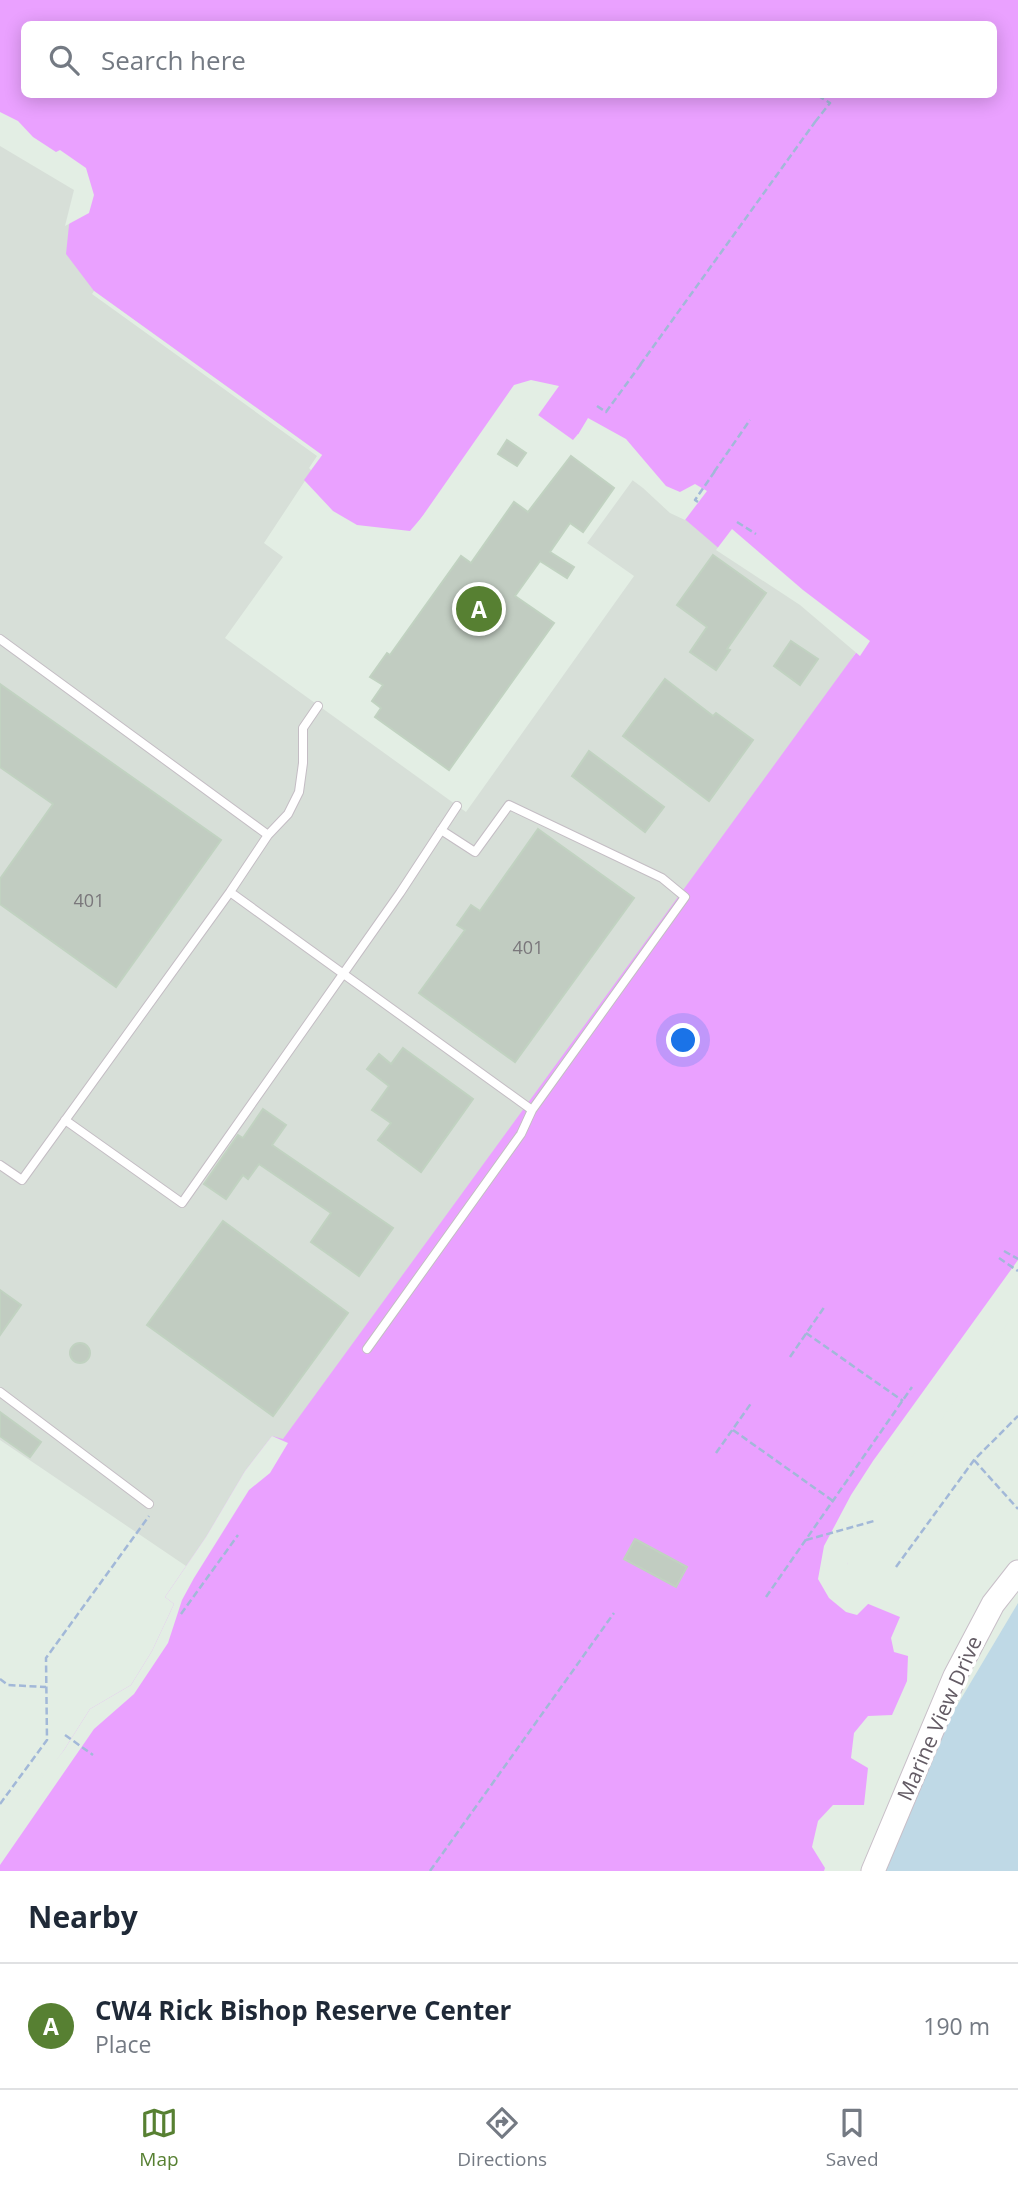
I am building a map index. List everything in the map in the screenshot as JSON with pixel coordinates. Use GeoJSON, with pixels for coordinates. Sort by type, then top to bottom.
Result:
{"type":"FeatureCollection","features":[{"type":"Feature","properties":{"kind":"main road","name":"Marine View Drive"},"geometry":{"type":"LineString","coordinates":[[873,1871],[955,1676],[992,1604],[1018,1573]]}},
{"type":"Feature","properties":{"kind":"lane"},"geometry":{"type":"LineString","coordinates":[[0,639],[268,835]]}},
{"type":"Feature","properties":{"kind":"lane"},"geometry":{"type":"LineString","coordinates":[[0,1165],[22,1181],[268,835],[288,814],[299,792],[303,763],[303,728],[318,706]]}},
{"type":"Feature","properties":{"kind":"lane"},"geometry":{"type":"LineString","coordinates":[[367,1349],[521,1134],[532,1110],[685,897],[662,878],[509,805],[475,852],[442,830]]}},
{"type":"Feature","properties":{"kind":"lane"},"geometry":{"type":"LineString","coordinates":[[65,1121],[182,1203],[457,806]]}},
{"type":"Feature","properties":{"kind":"lane"},"geometry":{"type":"LineString","coordinates":[[230,892],[532,1110]]}},
{"type":"Feature","properties":{"kind":"lane"},"geometry":{"type":"LineString","coordinates":[[0,1392],[149,1504]]}},
{"type":"Feature","properties":{"kind":"path"},"geometry":{"type":"LineString","coordinates":[[800,142],[830,103],[822,98]]}},
{"type":"Feature","properties":{"kind":"path"},"geometry":{"type":"LineString","coordinates":[[597,406],[606,412],[815,122]]}},
{"type":"Feature","properties":{"kind":"path"},"geometry":{"type":"LineString","coordinates":[[640,365],[648,353]]}},
{"type":"Feature","properties":{"kind":"path"},"geometry":{"type":"LineString","coordinates":[[698,502],[695,500],[750,421]]}},
{"type":"Feature","properties":{"kind":"path"},"geometry":{"type":"LineString","coordinates":[[714,472],[723,458]]}},
{"type":"Feature","properties":{"kind":"path"},"geometry":{"type":"LineString","coordinates":[[737,522],[756,534]]}},
{"type":"Feature","properties":{"kind":"path"},"geometry":{"type":"LineString","coordinates":[[1004,1251],[1018,1259]]}},
{"type":"Feature","properties":{"kind":"path"},"geometry":{"type":"LineString","coordinates":[[999,1258],[1018,1271]]}},
{"type":"Feature","properties":{"kind":"path"},"geometry":{"type":"LineString","coordinates":[[790,1357],[825,1306]]}},
{"type":"Feature","properties":{"kind":"path"},"geometry":{"type":"LineString","coordinates":[[806,1333],[903,1401]]}},
{"type":"Feature","properties":{"kind":"path"},"geometry":{"type":"LineString","coordinates":[[766,1597],[912,1387]]}},
{"type":"Feature","properties":{"kind":"path"},"geometry":{"type":"LineString","coordinates":[[716,1453],[752,1402]]}},
{"type":"Feature","properties":{"kind":"path"},"geometry":{"type":"LineString","coordinates":[[896,1567],[974,1460],[1018,1416]]}},
{"type":"Feature","properties":{"kind":"path"},"geometry":{"type":"LineString","coordinates":[[733,1430],[833,1501]]}},
{"type":"Feature","properties":{"kind":"path"},"geometry":{"type":"LineString","coordinates":[[974,1460],[1018,1510]]}},
{"type":"Feature","properties":{"kind":"path"},"geometry":{"type":"LineString","coordinates":[[0,1804],[47,1740],[46,1658],[152,1512],[149,1504]]}},
{"type":"Feature","properties":{"kind":"path"},"geometry":{"type":"LineString","coordinates":[[806,1540],[874,1521]]}},
{"type":"Feature","properties":{"kind":"path"},"geometry":{"type":"LineString","coordinates":[[181,1614],[238,1535]]}},
{"type":"Feature","properties":{"kind":"path"},"geometry":{"type":"LineString","coordinates":[[430,1871],[614,1613]]}},
{"type":"Feature","properties":{"kind":"path"},"geometry":{"type":"LineString","coordinates":[[0,1679],[8,1685],[46,1687]]}},
{"type":"Feature","properties":{"kind":"path"},"geometry":{"type":"LineString","coordinates":[[65,1735],[93,1755]]}},
{"type":"Feature","properties":{"kind":"shaded area"},"geometry":{"type":"Polygon","coordinates":[[[0,0],[1018,0],[1018,1304],[893,1473],[852,1544],[843,1581],[849,1596],[900,1617],[891,1638],[894,1652],[908,1656],[907,1681],[892,1715],[868,1716],[854,1733],[851,1758],[868,1768],[864,1805],[833,1805],[818,1821],[812,1847],[825,1868],[824,1871],[0,1871],[0,1838],[64,1750],[90,1709],[131,1685],[152,1651],[174,1604],[165,1597],[206,1537],[245,1471],[272,1436],[283,1439],[858,650],[802,602],[722,551],[645,485],[578,434],[573,440],[538,415],[523,423],[513,411],[410,531],[357,525],[333,511],[304,480],[322,455],[94,291],[66,254],[69,225],[78,189],[0,142],[0,0]]]}},
{"type":"Feature","properties":{"kind":"shaded area"},"geometry":{"type":"Polygon","coordinates":[[[0,142],[78,189],[322,455],[264,543],[283,557],[225,638],[466,812],[634,576],[587,543],[635,477],[802,602],[858,649],[322,1467],[272,1436],[245,1471],[186,1566],[0,1440],[0,142]]]}},
{"type":"Feature","properties":{"kind":"shaded area"},"geometry":{"type":"Polygon","coordinates":[[[1018,1603],[1018,1871],[884,1871],[946,1724],[1018,1603]]]}},
{"type":"Feature","properties":{"kind":"pier"},"geometry":{"type":"Polygon","coordinates":[[[0,112],[18,121],[33,137],[56,152],[60,150],[86,168],[94,195],[89,213],[65,226],[74,190],[0,146],[0,112]]]}},
{"type":"Feature","properties":{"kind":"pier"},"geometry":{"type":"Polygon","coordinates":[[[94,291],[322,455],[311,470],[309,468],[317,456],[92,294],[94,291]]]}},
{"type":"Feature","properties":{"kind":"pier"},"geometry":{"type":"Polygon","coordinates":[[[531,380],[559,386],[534,421],[522,426],[512,415],[496,432],[473,476],[410,534],[514,385],[531,380]]]}},
{"type":"Feature","properties":{"kind":"pier"},"geometry":{"type":"Polygon","coordinates":[[[588,418],[626,439],[666,486],[680,492],[695,484],[707,491],[685,520],[670,513],[643,488],[576,438],[588,418]]]}},
{"type":"Feature","properties":{"kind":"pier"},"geometry":{"type":"Polygon","coordinates":[[[732,529],[803,590],[870,641],[860,656],[800,605],[716,550],[732,529]]]}},
{"type":"Feature","properties":{"kind":"pier"},"geometry":{"type":"Polygon","coordinates":[[[1018,1260],[1018,1308],[931,1435],[896,1475],[855,1545],[847,1565],[847,1581],[852,1593],[871,1601],[857,1615],[846,1612],[829,1598],[818,1579],[824,1546],[873,1461],[1018,1260]]]}},
{"type":"Feature","properties":{"kind":"pier"},"geometry":{"type":"Polygon","coordinates":[[[272,1436],[288,1443],[270,1473],[249,1490],[194,1578],[182,1600],[168,1643],[134,1694],[94,1729],[0,1865],[0,1833],[3,1827],[64,1750],[90,1709],[131,1685],[152,1651],[174,1604],[165,1597],[206,1537],[245,1471],[272,1436]]]}},
{"type":"Feature","properties":{"kind":"building"},"geometry":{"type":"Polygon","coordinates":[[[507,440],[526,453],[517,466],[498,454],[507,440]]]}},
{"type":"Feature","properties":{"kind":"building"},"geometry":{"type":"Polygon","coordinates":[[[571,456],[614,488],[583,532],[570,523],[550,552],[574,567],[567,578],[540,561],[515,596],[554,623],[449,770],[375,717],[381,708],[372,701],[383,685],[370,677],[387,653],[390,655],[461,556],[471,563],[514,502],[528,512],[571,456]]]}},
{"type":"Feature","properties":{"kind":"building"},"geometry":{"type":"Polygon","coordinates":[[[713,555],[766,593],[727,649],[730,650],[716,670],[690,652],[707,627],[677,605],[713,555]]]}},
{"type":"Feature","properties":{"kind":"building"},"geometry":{"type":"Polygon","coordinates":[[[791,641],[818,659],[800,685],[774,666],[791,641]]]}},
{"type":"Feature","properties":{"kind":"building"},"geometry":{"type":"Polygon","coordinates":[[[665,679],[713,716],[716,713],[753,740],[709,801],[623,736],[665,679]]]}},
{"type":"Feature","properties":{"kind":"building"},"geometry":{"type":"Polygon","coordinates":[[[0,684],[221,840],[116,987],[0,904],[0,879],[53,804],[0,767],[0,684]]]}},
{"type":"Feature","properties":{"kind":"building"},"geometry":{"type":"Polygon","coordinates":[[[589,751],[664,807],[645,832],[572,776],[589,751]]]}},
{"type":"Feature","properties":{"kind":"building"},"geometry":{"type":"Polygon","coordinates":[[[538,829],[634,898],[515,1062],[419,993],[465,930],[457,925],[471,905],[480,911],[538,829]]]}},
{"type":"Feature","properties":{"kind":"building"},"geometry":{"type":"Polygon","coordinates":[[[403,1048],[473,1099],[421,1172],[378,1140],[391,1123],[372,1110],[389,1086],[367,1069],[379,1054],[391,1064],[403,1048]]]}},
{"type":"Feature","properties":{"kind":"building"},"geometry":{"type":"Polygon","coordinates":[[[263,1109],[286,1125],[272,1145],[393,1228],[359,1276],[311,1242],[331,1213],[259,1164],[248,1179],[243,1175],[226,1199],[204,1184],[238,1135],[243,1138],[263,1109]]]}},
{"type":"Feature","properties":{"kind":"building"},"geometry":{"type":"Polygon","coordinates":[[[223,1221],[348,1313],[273,1416],[147,1325],[223,1221]]]}},
{"type":"Feature","properties":{"kind":"building"},"geometry":{"type":"Polygon","coordinates":[[[0,1290],[21,1305],[0,1335],[0,1290]]]}},
{"type":"Feature","properties":{"kind":"building"},"geometry":{"type":"Polygon","coordinates":[[[80,1343],[87,1346],[90,1353],[87,1360],[80,1363],[73,1360],[70,1353],[73,1346],[80,1343]]]}},
{"type":"Feature","properties":{"kind":"building"},"geometry":{"type":"Polygon","coordinates":[[[0,1412],[41,1442],[30,1457],[0,1436],[0,1412]]]}},
{"type":"Feature","properties":{"kind":"building"},"geometry":{"type":"Polygon","coordinates":[[[635,1539],[687,1567],[676,1587],[624,1559],[635,1539]]]}},
{"type":"Feature","properties":{"kind":"place","name":"CW4 Rick Bishop Reserve Center"},"geometry":{"type":"Point","coordinates":[479,609]}}]}
